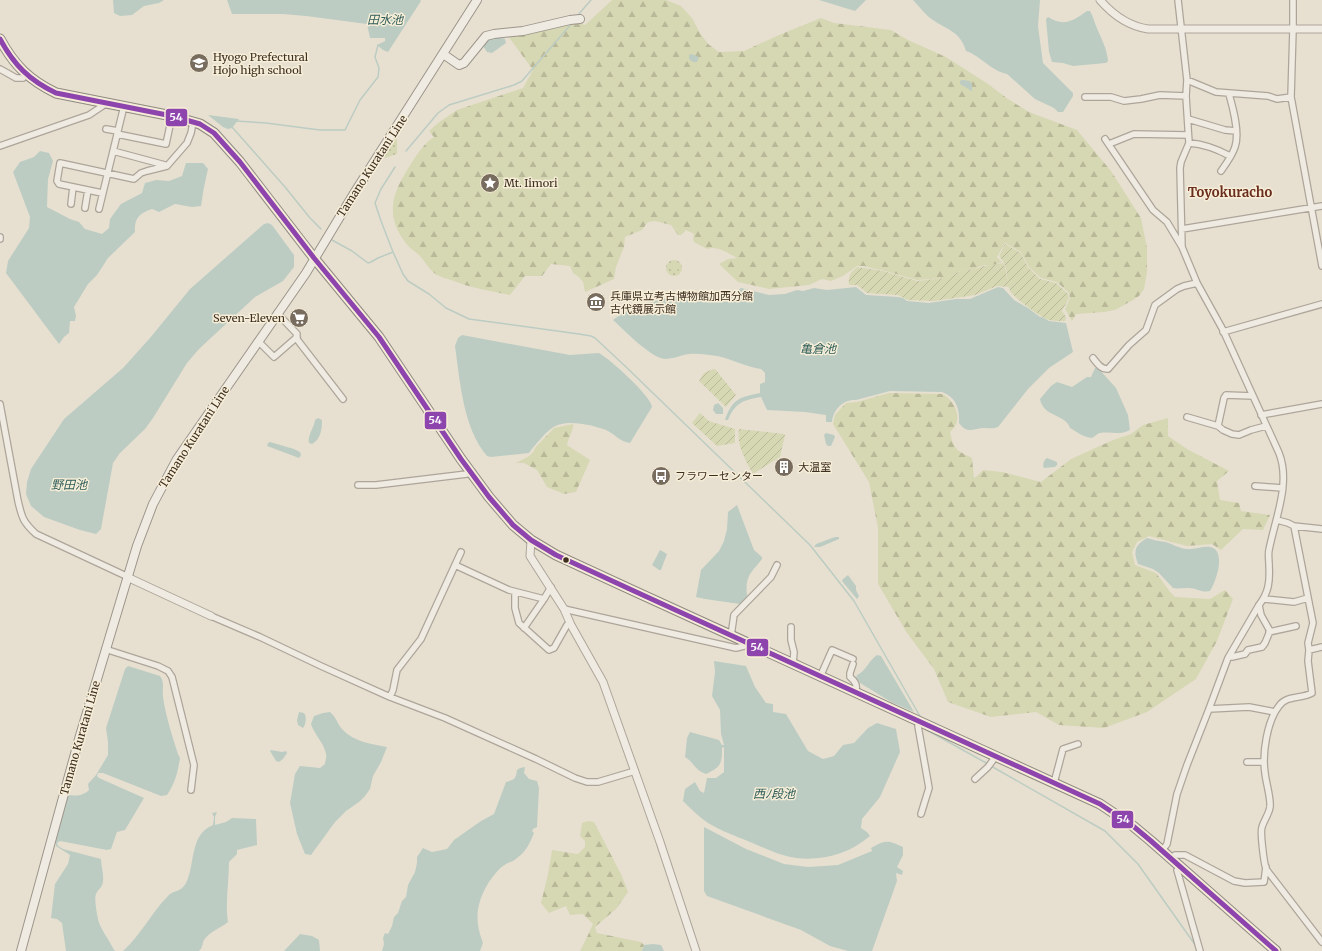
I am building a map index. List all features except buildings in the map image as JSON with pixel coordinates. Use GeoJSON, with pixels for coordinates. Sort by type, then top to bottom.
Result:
{"type":"FeatureCollection","features":[{"type":"Feature","properties":{"kind":"main road","name":"Tamano Kuratani Line"},"geometry":{"type":"LineString","coordinates":[[21,951],[105,649],[146,520],[161,487],[177,459],[306,272],[477,0]]}},
{"type":"Feature","properties":{"kind":"main road"},"geometry":{"type":"LineString","coordinates":[[446,56],[459,65],[464,63],[486,36],[523,31],[580,19]]}},
{"type":"Feature","properties":{"kind":"main road"},"geometry":{"type":"LineString","coordinates":[[0,39],[7,52],[26,74],[40,86],[56,93],[172,116],[193,122],[207,129],[220,140],[240,162],[314,258],[379,337],[470,471],[497,508],[513,525],[531,540],[556,555],[1100,804],[1133,826],[1276,951]]}},
{"type":"Feature","properties":{"kind":"street"},"geometry":{"type":"LineString","coordinates":[[1100,0],[1116,16],[1134,26],[1148,29],[1322,29]]}},
{"type":"Feature","properties":{"kind":"street"},"geometry":{"type":"LineString","coordinates":[[1178,0],[1187,80],[1186,96],[1189,143],[1180,168],[1182,247]]}},
{"type":"Feature","properties":{"kind":"street"},"geometry":{"type":"LineString","coordinates":[[1293,0],[1290,97],[1322,266]]}},
{"type":"Feature","properties":{"kind":"street"},"geometry":{"type":"LineString","coordinates":[[0,69],[16,78],[23,78],[26,74]]}},
{"type":"Feature","properties":{"kind":"street"},"geometry":{"type":"LineString","coordinates":[[1187,80],[1216,92],[1268,96],[1277,99],[1290,97]]}},
{"type":"Feature","properties":{"kind":"street"},"geometry":{"type":"LineString","coordinates":[[1221,172],[1236,145],[1235,115],[1229,94]]}},
{"type":"Feature","properties":{"kind":"street"},"geometry":{"type":"LineString","coordinates":[[1085,97],[1111,97],[1124,101],[1160,95],[1186,96]]}},
{"type":"Feature","properties":{"kind":"street"},"geometry":{"type":"LineString","coordinates":[[0,146],[89,115],[107,103]]}},
{"type":"Feature","properties":{"kind":"street"},"geometry":{"type":"LineString","coordinates":[[99,209],[124,106]]}},
{"type":"Feature","properties":{"kind":"street"},"geometry":{"type":"LineString","coordinates":[[106,129],[166,144],[172,116]]}},
{"type":"Feature","properties":{"kind":"street"},"geometry":{"type":"LineString","coordinates":[[1188,119],[1225,130],[1236,131]]}},
{"type":"Feature","properties":{"kind":"street"},"geometry":{"type":"LineString","coordinates":[[102,193],[59,184],[57,181],[60,163],[134,178],[147,171],[167,166],[187,143],[193,122]]}},
{"type":"Feature","properties":{"kind":"street"},"geometry":{"type":"LineString","coordinates":[[1162,851],[1167,844],[1177,794],[1187,763],[1229,657],[1264,598],[1270,582],[1269,551],[1277,520],[1284,471],[1283,462],[1253,396],[1223,332],[1197,283],[1182,247],[1167,222],[1153,210],[1107,142],[1134,134],[1188,135]]}},
{"type":"Feature","properties":{"kind":"street"},"geometry":{"type":"LineString","coordinates":[[1189,143],[1202,144],[1230,156]]}},
{"type":"Feature","properties":{"kind":"street"},"geometry":{"type":"LineString","coordinates":[[113,152],[165,164],[167,166]]}},
{"type":"Feature","properties":{"kind":"street"},"geometry":{"type":"LineString","coordinates":[[71,204],[74,187]]}},
{"type":"Feature","properties":{"kind":"street"},"geometry":{"type":"LineString","coordinates":[[85,208],[88,190]]}},
{"type":"Feature","properties":{"kind":"street"},"geometry":{"type":"LineString","coordinates":[[1182,229],[1322,206]]}},
{"type":"Feature","properties":{"kind":"street"},"geometry":{"type":"LineString","coordinates":[[1093,358],[1102,368],[1108,369],[1129,345],[1146,330],[1156,305],[1177,289],[1197,283]]}},
{"type":"Feature","properties":{"kind":"street"},"geometry":{"type":"LineString","coordinates":[[1223,332],[1322,304]]}},
{"type":"Feature","properties":{"kind":"street"},"geometry":{"type":"LineString","coordinates":[[277,313],[297,334],[296,337],[343,398]]}},
{"type":"Feature","properties":{"kind":"street"},"geometry":{"type":"LineString","coordinates":[[258,341],[274,357],[296,337]]}},
{"type":"Feature","properties":{"kind":"street"},"geometry":{"type":"LineString","coordinates":[[1218,426],[1226,394],[1253,396]]}},
{"type":"Feature","properties":{"kind":"street"},"geometry":{"type":"LineString","coordinates":[[0,404],[22,517],[26,525],[36,534],[211,616],[390,697],[445,718],[582,781],[598,782],[635,771]]}},
{"type":"Feature","properties":{"kind":"street"},"geometry":{"type":"LineString","coordinates":[[1261,415],[1322,404]]}},
{"type":"Feature","properties":{"kind":"street"},"geometry":{"type":"LineString","coordinates":[[1187,417],[1218,426],[1232,434],[1239,435],[1266,426]]}},
{"type":"Feature","properties":{"kind":"street"},"geometry":{"type":"LineString","coordinates":[[358,485],[376,485],[414,481],[467,474],[470,471]]}},
{"type":"Feature","properties":{"kind":"street"},"geometry":{"type":"LineString","coordinates":[[1255,486],[1282,488]]}},
{"type":"Feature","properties":{"kind":"street"},"geometry":{"type":"LineString","coordinates":[[1277,520],[1294,526],[1322,529]]}},
{"type":"Feature","properties":{"kind":"street"},"geometry":{"type":"LineString","coordinates":[[1294,526],[1313,624],[1308,643],[1308,661],[1312,693],[1308,696],[1285,700],[1274,712],[1267,734],[1264,762],[1264,771],[1270,806],[1261,828],[1264,865],[1322,942]]}},
{"type":"Feature","properties":{"kind":"street"},"geometry":{"type":"LineString","coordinates":[[531,540],[530,556],[564,609],[570,623],[603,682],[660,842],[696,951]]}},
{"type":"Feature","properties":{"kind":"street"},"geometry":{"type":"LineString","coordinates":[[390,697],[397,670],[421,639],[461,552]]}},
{"type":"Feature","properties":{"kind":"street"},"geometry":{"type":"LineString","coordinates":[[455,565],[515,592],[544,599]]}},
{"type":"Feature","properties":{"kind":"street"},"geometry":{"type":"LineString","coordinates":[[731,636],[734,615],[771,577],[777,565]]}},
{"type":"Feature","properties":{"kind":"street"},"geometry":{"type":"LineString","coordinates":[[524,628],[551,587]]}},
{"type":"Feature","properties":{"kind":"street"},"geometry":{"type":"LineString","coordinates":[[515,592],[517,619],[524,628],[549,650],[554,648],[567,625],[570,623]]}},
{"type":"Feature","properties":{"kind":"street"},"geometry":{"type":"LineString","coordinates":[[1264,598],[1294,602],[1308,598]]}},
{"type":"Feature","properties":{"kind":"street"},"geometry":{"type":"LineString","coordinates":[[1229,657],[1232,658],[1245,654],[1248,650],[1262,647],[1265,643],[1269,632],[1261,615],[1259,605]]}},
{"type":"Feature","properties":{"kind":"street"},"geometry":{"type":"LineString","coordinates":[[564,609],[736,648],[744,646],[746,642]]}},
{"type":"Feature","properties":{"kind":"street"},"geometry":{"type":"LineString","coordinates":[[1269,632],[1296,626]]}},
{"type":"Feature","properties":{"kind":"street"},"geometry":{"type":"LineString","coordinates":[[791,627],[791,640],[794,652],[793,664]]}},
{"type":"Feature","properties":{"kind":"street"},"geometry":{"type":"LineString","coordinates":[[1309,650],[1322,647]]}},
{"type":"Feature","properties":{"kind":"street"},"geometry":{"type":"LineString","coordinates":[[105,649],[158,666],[168,671],[172,677],[194,765],[190,790]]}},
{"type":"Feature","properties":{"kind":"street"},"geometry":{"type":"LineString","coordinates":[[820,677],[832,650],[853,662],[850,677],[856,682],[856,692]]}},
{"type":"Feature","properties":{"kind":"street"},"geometry":{"type":"LineString","coordinates":[[1209,709],[1249,707],[1274,712]]}},
{"type":"Feature","properties":{"kind":"street"},"geometry":{"type":"LineString","coordinates":[[919,722],[918,726],[930,788],[921,814]]}},
{"type":"Feature","properties":{"kind":"street"},"geometry":{"type":"LineString","coordinates":[[1054,783],[1064,749],[1078,744]]}},
{"type":"Feature","properties":{"kind":"street"},"geometry":{"type":"LineString","coordinates":[[975,779],[988,767],[996,756]]}},
{"type":"Feature","properties":{"kind":"street"},"geometry":{"type":"LineString","coordinates":[[1247,762],[1264,762]]}},
{"type":"Feature","properties":{"kind":"street"},"geometry":{"type":"LineString","coordinates":[[1170,859],[1175,855],[1184,855],[1234,880],[1245,882],[1264,882],[1266,868]]}},
{"type":"Feature","properties":{"kind":"street"},"geometry":{"type":"LineString","coordinates":[[1179,866],[1177,870],[1200,951]]}},
{"type":"Feature","properties":{"kind":"green space"},"geometry":{"type":"Polygon","coordinates":[[[612,0],[666,0],[681,6],[692,18],[708,44],[719,52],[744,51],[821,18],[834,23],[891,30],[908,40],[946,57],[1029,112],[1077,130],[1111,171],[1141,218],[1147,248],[1147,272],[1144,289],[1139,296],[1115,310],[1076,314],[1072,321],[1065,309],[1070,298],[1069,293],[1057,282],[1041,278],[1029,267],[1021,252],[1005,243],[997,257],[1002,262],[961,271],[945,278],[917,280],[882,270],[857,266],[843,276],[831,281],[822,279],[809,285],[769,289],[738,282],[719,264],[728,259],[737,258],[722,250],[715,248],[707,249],[694,242],[694,234],[686,230],[682,234],[678,235],[671,225],[655,221],[648,222],[642,230],[625,237],[624,247],[616,267],[614,279],[585,292],[583,282],[573,273],[570,266],[551,264],[542,276],[525,276],[510,295],[458,283],[437,275],[401,237],[393,217],[394,198],[403,178],[420,150],[434,137],[429,131],[457,110],[523,88],[533,70],[508,36],[571,21],[585,25],[612,0]]]}},
{"type":"Feature","properties":{"kind":"green space"},"geometry":{"type":"Polygon","coordinates":[[[397,133],[397,154],[379,160],[397,133]]]}},
{"type":"Feature","properties":{"kind":"green space"},"geometry":{"type":"Polygon","coordinates":[[[1005,244],[1021,253],[1028,267],[1040,279],[1056,283],[1068,294],[1069,298],[1062,311],[1066,317],[1065,321],[1053,321],[1046,319],[1012,294],[1010,291],[1006,268],[999,256],[1005,244]]]}},
{"type":"Feature","properties":{"kind":"green space"},"geometry":{"type":"Polygon","coordinates":[[[674,260],[681,265],[682,268],[677,275],[674,276],[667,271],[666,268],[671,261],[674,260]]]}},
{"type":"Feature","properties":{"kind":"green space"},"geometry":{"type":"Polygon","coordinates":[[[675,261],[680,266],[675,271],[670,266],[675,261]]]}},
{"type":"Feature","properties":{"kind":"green space"},"geometry":{"type":"Polygon","coordinates":[[[1003,263],[1009,287],[997,286],[975,295],[934,301],[908,300],[898,295],[867,293],[857,285],[849,285],[850,275],[857,267],[883,271],[917,281],[945,278],[961,271],[1003,263]]]}},
{"type":"Feature","properties":{"kind":"green space"},"geometry":{"type":"Polygon","coordinates":[[[715,369],[736,395],[726,407],[699,381],[704,373],[715,369]]]}},
{"type":"Feature","properties":{"kind":"green space"},"geometry":{"type":"Polygon","coordinates":[[[889,393],[942,394],[949,399],[955,407],[957,416],[956,425],[950,432],[953,443],[956,449],[972,458],[974,478],[983,470],[1002,472],[1041,482],[1071,459],[1113,440],[1131,434],[1143,425],[1168,418],[1168,436],[1187,449],[1229,471],[1217,481],[1220,500],[1239,503],[1241,511],[1270,515],[1263,530],[1243,529],[1221,550],[1212,544],[1187,546],[1149,536],[1137,542],[1132,552],[1135,565],[1156,573],[1175,597],[1210,599],[1225,590],[1233,599],[1217,641],[1196,679],[1147,712],[1104,728],[1059,725],[1036,712],[991,717],[948,702],[934,669],[907,633],[878,584],[878,528],[869,482],[833,424],[835,415],[846,403],[857,402],[889,393]]]}},
{"type":"Feature","properties":{"kind":"green space"},"geometry":{"type":"Polygon","coordinates":[[[700,413],[709,421],[735,429],[735,443],[717,446],[692,423],[700,413]]]}},
{"type":"Feature","properties":{"kind":"green space"},"geometry":{"type":"Polygon","coordinates":[[[573,424],[573,429],[567,445],[590,460],[576,492],[564,494],[547,487],[537,470],[524,463],[516,463],[530,455],[554,428],[573,424]]]}},
{"type":"Feature","properties":{"kind":"green space"},"geometry":{"type":"Polygon","coordinates":[[[739,429],[784,434],[780,457],[753,474],[740,447],[738,435],[739,429]]]}},
{"type":"Feature","properties":{"kind":"green space"},"geometry":{"type":"Polygon","coordinates":[[[588,821],[594,822],[622,876],[628,892],[616,909],[595,927],[597,933],[641,942],[644,945],[642,951],[580,951],[593,924],[583,914],[570,915],[566,906],[549,913],[541,903],[552,850],[578,854],[585,847],[585,841],[580,836],[582,823],[588,821]]]}},
{"type":"Feature","properties":{"kind":"water"},"geometry":{"type":"Polygon","coordinates":[[[113,0],[164,0],[159,3],[144,6],[132,15],[120,16],[114,13],[113,0]]]}},
{"type":"Feature","properties":{"kind":"water","name":"田水池"},"geometry":{"type":"Polygon","coordinates":[[[227,0],[421,1],[388,52],[377,45],[385,41],[385,38],[370,38],[367,24],[283,14],[232,14],[227,0]]]}},
{"type":"Feature","properties":{"kind":"water"},"geometry":{"type":"Polygon","coordinates":[[[819,0],[866,0],[855,11],[819,0]]]}},
{"type":"Feature","properties":{"kind":"water"},"geometry":{"type":"Polygon","coordinates":[[[913,0],[1040,0],[1038,26],[1043,63],[1073,93],[1073,96],[1063,112],[1058,112],[1054,108],[1035,99],[1007,74],[996,70],[966,51],[956,34],[930,18],[913,0]]]}},
{"type":"Feature","properties":{"kind":"water"},"geometry":{"type":"Polygon","coordinates":[[[1087,11],[1090,11],[1092,15],[1105,47],[1108,61],[1106,63],[1073,66],[1052,62],[1049,52],[1046,19],[1048,17],[1059,22],[1068,22],[1087,11]]]}},
{"type":"Feature","properties":{"kind":"water"},"geometry":{"type":"Polygon","coordinates":[[[497,37],[505,39],[506,43],[492,53],[487,52],[483,46],[487,39],[497,37]]]}},
{"type":"Feature","properties":{"kind":"water"},"geometry":{"type":"Polygon","coordinates":[[[691,54],[699,57],[697,62],[693,62],[689,59],[689,55],[691,54]]]}},
{"type":"Feature","properties":{"kind":"water"},"geometry":{"type":"Polygon","coordinates":[[[960,81],[970,81],[972,91],[960,84],[960,81]]]}},
{"type":"Feature","properties":{"kind":"water"},"geometry":{"type":"Polygon","coordinates":[[[208,115],[239,119],[232,128],[228,129],[223,127],[208,115]]]}},
{"type":"Feature","properties":{"kind":"water"},"geometry":{"type":"Polygon","coordinates":[[[40,151],[49,153],[53,161],[48,179],[47,207],[79,222],[85,229],[102,234],[109,228],[110,219],[121,204],[142,193],[145,183],[156,180],[169,181],[182,176],[186,163],[203,163],[208,169],[201,206],[192,207],[175,204],[159,212],[152,209],[144,212],[138,217],[135,223],[135,232],[108,258],[97,275],[88,284],[74,307],[76,316],[75,321],[70,321],[69,333],[59,344],[6,273],[8,261],[29,228],[30,217],[13,172],[20,162],[34,157],[40,151]]]}},
{"type":"Feature","properties":{"kind":"water","name":"野田池"},"geometry":{"type":"Polygon","coordinates":[[[268,223],[272,225],[294,255],[294,267],[283,281],[255,297],[199,349],[187,363],[145,429],[120,453],[113,463],[101,529],[96,534],[44,517],[31,506],[26,494],[27,482],[31,469],[64,419],[123,368],[190,289],[264,224],[268,223]]]}},
{"type":"Feature","properties":{"kind":"water","name":"亀倉池"},"geometry":{"type":"Polygon","coordinates":[[[856,287],[866,295],[898,297],[907,301],[929,303],[956,299],[970,299],[998,287],[1003,288],[1014,300],[1040,317],[1049,321],[1066,323],[1073,352],[1049,368],[1028,389],[998,427],[995,428],[968,430],[962,427],[959,423],[958,408],[954,400],[942,392],[890,391],[847,401],[843,403],[834,413],[832,422],[826,422],[826,415],[805,412],[767,410],[761,397],[749,399],[740,403],[728,420],[725,420],[734,403],[747,396],[760,393],[760,384],[765,382],[765,373],[761,369],[750,367],[723,357],[703,354],[689,354],[665,359],[645,349],[613,320],[640,305],[671,297],[735,292],[741,288],[769,295],[785,294],[797,290],[803,291],[814,288],[827,290],[856,287]]]}},
{"type":"Feature","properties":{"kind":"water"},"geometry":{"type":"Polygon","coordinates":[[[462,335],[570,355],[599,353],[621,370],[638,387],[650,402],[652,407],[630,443],[623,441],[606,430],[600,428],[579,423],[564,423],[549,430],[529,453],[491,457],[487,456],[479,445],[473,432],[464,404],[455,346],[458,338],[462,335]]]}},
{"type":"Feature","properties":{"kind":"water"},"geometry":{"type":"Polygon","coordinates":[[[1095,368],[1098,368],[1116,388],[1128,415],[1130,430],[1122,433],[1100,433],[1092,438],[1080,434],[1070,428],[1068,423],[1045,409],[1042,405],[1040,399],[1051,386],[1057,382],[1072,387],[1087,377],[1091,377],[1095,368]]]}},
{"type":"Feature","properties":{"kind":"water"},"geometry":{"type":"Polygon","coordinates":[[[718,403],[723,408],[723,414],[716,414],[713,410],[714,405],[718,403]]]}},
{"type":"Feature","properties":{"kind":"water"},"geometry":{"type":"Polygon","coordinates":[[[318,418],[322,420],[321,430],[319,437],[312,444],[309,443],[309,438],[315,420],[318,418]]]}},
{"type":"Feature","properties":{"kind":"water"},"geometry":{"type":"Polygon","coordinates":[[[826,433],[834,435],[835,437],[831,446],[826,444],[824,435],[826,433]]]}},
{"type":"Feature","properties":{"kind":"water"},"geometry":{"type":"Polygon","coordinates":[[[270,442],[294,449],[300,452],[301,455],[299,458],[267,446],[270,442]]]}},
{"type":"Feature","properties":{"kind":"water"},"geometry":{"type":"Polygon","coordinates":[[[1047,458],[1057,462],[1057,465],[1055,467],[1044,468],[1043,465],[1047,458]]]}},
{"type":"Feature","properties":{"kind":"water"},"geometry":{"type":"Polygon","coordinates":[[[737,505],[754,550],[762,557],[749,576],[747,596],[740,604],[696,597],[701,570],[719,551],[724,541],[727,529],[728,512],[737,505]]]}},
{"type":"Feature","properties":{"kind":"water"},"geometry":{"type":"Polygon","coordinates":[[[839,537],[839,539],[820,547],[814,547],[816,544],[839,537]]]}},
{"type":"Feature","properties":{"kind":"water"},"geometry":{"type":"Polygon","coordinates":[[[1147,538],[1186,549],[1210,547],[1215,549],[1218,554],[1219,567],[1210,591],[1190,588],[1173,588],[1159,573],[1153,569],[1138,564],[1135,552],[1136,549],[1140,543],[1147,538]]]}},
{"type":"Feature","properties":{"kind":"water"},"geometry":{"type":"Polygon","coordinates":[[[660,550],[667,554],[661,570],[659,570],[652,565],[660,550]]]}},
{"type":"Feature","properties":{"kind":"water"},"geometry":{"type":"Polygon","coordinates":[[[848,575],[856,586],[859,596],[857,599],[842,581],[848,575]]]}},
{"type":"Feature","properties":{"kind":"water"},"geometry":{"type":"Polygon","coordinates":[[[877,655],[881,656],[914,712],[891,702],[860,683],[856,678],[857,675],[863,671],[877,655]]]}},
{"type":"Feature","properties":{"kind":"water","name":"西ﾉ段池"},"geometry":{"type":"Polygon","coordinates":[[[714,661],[746,666],[755,687],[766,703],[773,704],[773,712],[786,714],[808,751],[823,759],[834,756],[843,745],[854,743],[868,728],[877,723],[896,729],[900,752],[880,797],[862,819],[861,828],[870,836],[844,852],[835,855],[806,859],[784,856],[713,826],[701,818],[683,801],[685,789],[695,782],[700,791],[704,793],[707,778],[716,778],[724,772],[724,747],[722,748],[722,758],[718,767],[706,774],[699,770],[685,757],[687,738],[690,732],[719,740],[722,745],[724,745],[721,734],[720,710],[712,696],[715,672],[714,661]]]}},
{"type":"Feature","properties":{"kind":"water"},"geometry":{"type":"Polygon","coordinates":[[[128,666],[160,676],[162,678],[163,697],[166,712],[180,758],[178,768],[170,791],[167,795],[161,796],[103,773],[98,773],[97,776],[99,778],[144,798],[125,830],[117,832],[111,849],[107,850],[60,841],[57,843],[58,846],[63,849],[101,859],[103,881],[95,896],[96,910],[101,927],[116,951],[66,951],[62,923],[57,919],[51,918],[55,884],[68,864],[70,855],[56,846],[55,839],[68,795],[79,795],[89,790],[88,784],[96,775],[108,755],[106,728],[125,669],[128,666]]]}},
{"type":"Feature","properties":{"kind":"water"},"geometry":{"type":"Polygon","coordinates":[[[299,712],[304,713],[306,716],[303,728],[298,725],[297,720],[299,712]]]}},
{"type":"Feature","properties":{"kind":"water"},"geometry":{"type":"Polygon","coordinates":[[[330,712],[347,734],[364,742],[387,747],[373,776],[370,789],[359,802],[346,811],[335,822],[311,855],[305,854],[297,834],[290,803],[295,774],[300,766],[320,768],[325,764],[325,750],[311,724],[314,716],[330,712]]]}},
{"type":"Feature","properties":{"kind":"water"},"geometry":{"type":"Polygon","coordinates":[[[270,751],[282,752],[286,751],[287,753],[279,762],[276,761],[270,751]]]}},
{"type":"Feature","properties":{"kind":"water"},"geometry":{"type":"Polygon","coordinates":[[[525,767],[524,773],[529,779],[537,781],[539,788],[537,827],[533,829],[532,831],[534,833],[523,853],[515,860],[506,864],[495,874],[481,897],[478,912],[478,927],[483,943],[480,951],[382,951],[384,944],[383,938],[385,933],[388,934],[394,917],[398,913],[402,901],[406,897],[408,885],[415,872],[417,857],[423,848],[432,852],[447,849],[454,840],[481,821],[494,814],[506,782],[514,779],[517,770],[525,767]]]}},
{"type":"Feature","properties":{"kind":"water"},"geometry":{"type":"Polygon","coordinates":[[[217,812],[215,817],[215,825],[226,822],[232,818],[256,819],[257,845],[237,850],[237,854],[229,862],[227,900],[228,922],[206,937],[199,951],[123,951],[168,896],[180,890],[185,885],[194,850],[200,835],[213,825],[214,817],[212,813],[217,812]]]}},
{"type":"Feature","properties":{"kind":"water"},"geometry":{"type":"Polygon","coordinates":[[[704,827],[746,849],[784,864],[808,867],[838,865],[872,851],[871,848],[883,842],[890,842],[903,847],[903,855],[897,867],[903,871],[902,875],[896,873],[897,881],[872,951],[848,951],[830,946],[801,930],[707,896],[704,891],[704,827]]]}},
{"type":"Feature","properties":{"kind":"water"},"geometry":{"type":"Polygon","coordinates":[[[300,934],[312,936],[319,940],[320,951],[284,951],[300,934]]]}},
{"type":"Feature","properties":{"kind":"water"},"geometry":{"type":"Polygon","coordinates":[[[644,945],[661,945],[664,951],[642,951],[644,945]]]}},
{"type":"Feature","properties":{"kind":"waterway"},"geometry":{"type":"LineString","coordinates":[[578,15],[591,0]]}},
{"type":"Feature","properties":{"kind":"waterway"},"geometry":{"type":"LineString","coordinates":[[406,151],[438,113],[449,105],[514,85],[522,81],[572,23]]}},
{"type":"Feature","properties":{"kind":"waterway"},"geometry":{"type":"LineString","coordinates":[[236,121],[266,123],[320,130],[345,130],[360,100],[378,77],[379,68],[375,57],[378,45]]}},
{"type":"Feature","properties":{"kind":"waterway"},"geometry":{"type":"LineString","coordinates":[[232,127],[321,229]]}},
{"type":"Feature","properties":{"kind":"waterway"},"geometry":{"type":"LineString","coordinates":[[395,167],[381,189],[375,203],[393,252],[403,274],[408,281],[429,294],[446,308],[469,319],[579,334],[595,338],[810,545],[854,601],[921,718]]}},
{"type":"Feature","properties":{"kind":"waterway"},"geometry":{"type":"LineString","coordinates":[[332,240],[352,251],[368,263],[393,252]]}},
{"type":"Feature","properties":{"kind":"waterway"},"geometry":{"type":"LineString","coordinates":[[925,729],[988,764]]}},
{"type":"Feature","properties":{"kind":"waterway"},"geometry":{"type":"LineString","coordinates":[[991,766],[1105,831],[1138,864],[1196,946]]}},
{"type":"Feature","properties":{"kind":"transit line","name":"54"},"geometry":{"type":"LineString","coordinates":[[0,39],[11,57],[23,71],[38,83],[56,93],[172,116],[200,124],[214,133],[240,162],[314,258],[379,337],[461,459],[489,497],[513,525],[531,540],[556,555],[1100,804],[1133,826],[1151,841],[1276,951]]}},
{"type":"Feature","properties":{"kind":"place","name":"Hyogo Prefectural Hojo high school"},"geometry":{"type":"Point","coordinates":[199,63]}},
{"type":"Feature","properties":{"kind":"place","name":"Mt. Iimori"},"geometry":{"type":"Point","coordinates":[490,183]}},
{"type":"Feature","properties":{"kind":"place","name":"兵庫県立考古博物館加西分館 古代鏡展示館"},"geometry":{"type":"Point","coordinates":[596,302]}},
{"type":"Feature","properties":{"kind":"place","name":"Seven-Eleven"},"geometry":{"type":"Point","coordinates":[299,318]}},
{"type":"Feature","properties":{"kind":"place","name":"大温室"},"geometry":{"type":"Point","coordinates":[784,467]}},
{"type":"Feature","properties":{"kind":"place","name":"フラワーセンター"},"geometry":{"type":"Point","coordinates":[661,476]}},
{"type":"Feature","properties":{"kind":"district","name":"Toyokuracho"},"geometry":{"type":"Point","coordinates":[1230,192]}}]}
